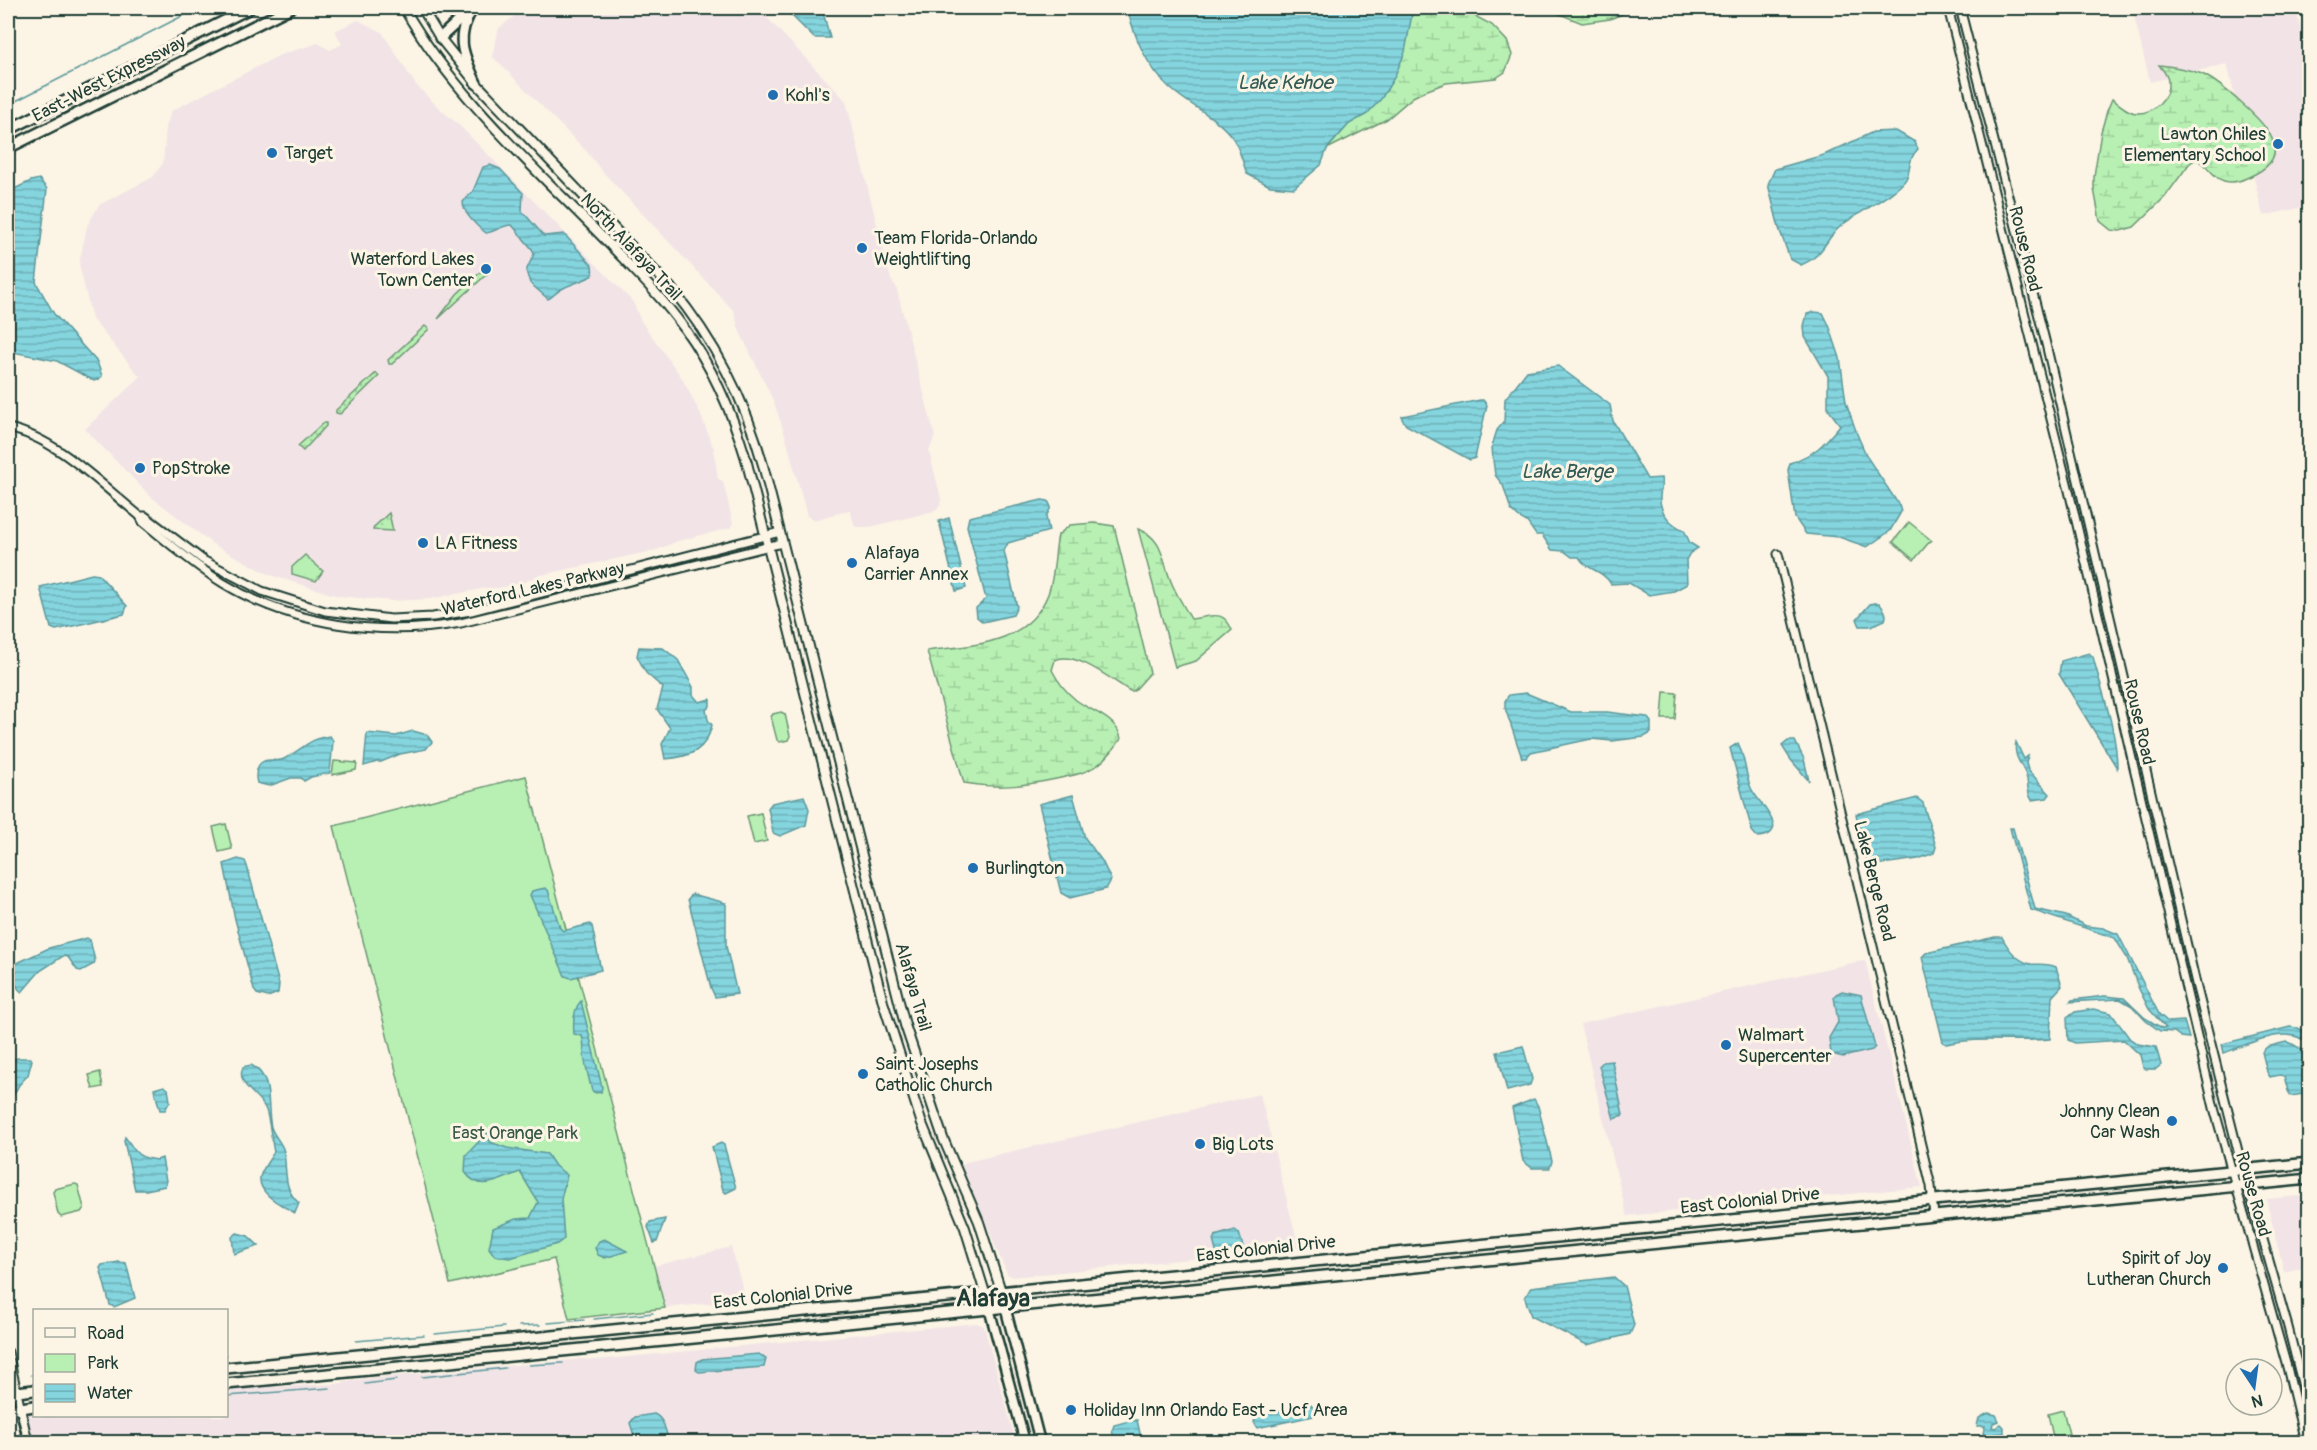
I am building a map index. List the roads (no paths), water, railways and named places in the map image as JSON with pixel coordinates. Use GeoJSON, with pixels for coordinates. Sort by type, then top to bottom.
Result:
{"type":"FeatureCollection","features":[{"type":"Feature","properties":{"kind":"highway","name":"East-West Expressway"},"geometry":{"type":"LineString","coordinates":[[8,130],[250,8]]}},
{"type":"Feature","properties":{"kind":"highway","name":"East-West Expressway"},"geometry":{"type":"LineString","coordinates":[[8,148],[290,8]]}},
{"type":"Feature","properties":{"kind":"highway"},"geometry":{"type":"LineString","coordinates":[[440,38],[473,8]]}},
{"type":"Feature","properties":{"kind":"highway"},"geometry":{"type":"LineString","coordinates":[[473,8],[465,21],[462,45],[477,83]]}},
{"type":"Feature","properties":{"kind":"highway","name":"East Colonial Drive"},"geometry":{"type":"LineString","coordinates":[[228,1368],[2310,1163]]}},
{"type":"Feature","properties":{"kind":"highway","name":"East Colonial Drive"},"geometry":{"type":"LineString","coordinates":[[228,1384],[2310,1179]]}},
{"type":"Feature","properties":{"kind":"highway"},"geometry":{"type":"LineString","coordinates":[[1698,1239],[1710,1227],[1723,1221]]}},
{"type":"Feature","properties":{"kind":"highway"},"geometry":{"type":"LineString","coordinates":[[1606,1248],[1614,1244],[1622,1230]]}},
{"type":"Feature","properties":{"kind":"highway"},"geometry":{"type":"LineString","coordinates":[[1450,1264],[1465,1254],[1469,1245]]}},
{"type":"Feature","properties":{"kind":"highway"},"geometry":{"type":"LineString","coordinates":[[514,1356],[522,1344],[535,1337]]}},
{"type":"Feature","properties":{"kind":"highway"},"geometry":{"type":"LineString","coordinates":[[492,1358],[509,1348],[513,1340]]}},
{"type":"Feature","properties":{"kind":"highway"},"geometry":{"type":"LineString","coordinates":[[11,1394],[33,1389]]}},
{"type":"Feature","properties":{"kind":"highway"},"geometry":{"type":"LineString","coordinates":[[12,1409],[33,1406]]}},
{"type":"Feature","properties":{"kind":"main road","name":"North Alafaya Trail"},"geometry":{"type":"LineString","coordinates":[[404,8],[429,49],[469,98],[643,279],[685,329],[712,372],[731,415],[746,459],[768,546]]}},
{"type":"Feature","properties":{"kind":"main road","name":"North Alafaya Trail"},"geometry":{"type":"LineString","coordinates":[[422,8],[440,38],[477,83],[656,270],[698,323],[724,365],[746,411],[758,447],[780,532]]}},
{"type":"Feature","properties":{"kind":"main road"},"geometry":{"type":"LineString","coordinates":[[429,49],[440,38]]}},
{"type":"Feature","properties":{"kind":"main road","name":"Alafaya Trail"},"geometry":{"type":"LineString","coordinates":[[780,532],[905,1025],[952,1160],[980,1222],[1006,1307],[1040,1443]]}},
{"type":"Feature","properties":{"kind":"main road","name":"Alafaya Trail"},"geometry":{"type":"LineString","coordinates":[[768,546],[874,969],[931,1147],[968,1236],[986,1293],[1025,1443]]}},
{"type":"Feature","properties":{"kind":"main road"},"geometry":{"type":"LineString","coordinates":[[914,1097],[931,1103]]}},
{"type":"Feature","properties":{"kind":"main road"},"geometry":{"type":"LineString","coordinates":[[931,1147],[942,1157],[952,1160]]}},
{"type":"Feature","properties":{"kind":"main road"},"geometry":{"type":"LineString","coordinates":[[939,1167],[948,1168],[961,1180]]}},
{"type":"Feature","properties":{"kind":"street","name":"Rouse Road"},"geometry":{"type":"LineString","coordinates":[[1948,8],[2022,298],[2162,881],[2193,1026],[2234,1187],[2276,1327],[2305,1443]]}},
{"type":"Feature","properties":{"kind":"street","name":"Rouse Road"},"geometry":{"type":"LineString","coordinates":[[1960,8],[2046,344],[2185,938],[2247,1185],[2285,1316],[2310,1415]]}},
{"type":"Feature","properties":{"kind":"street","name":"Waterford Lakes Parkway"},"geometry":{"type":"LineString","coordinates":[[8,428],[50,445],[140,516],[143,522],[224,584],[278,609],[342,625],[380,629],[441,627],[782,543]]}},
{"type":"Feature","properties":{"kind":"street","name":"Waterford Lakes Parkway"},"geometry":{"type":"LineString","coordinates":[[140,516],[145,516],[211,564],[262,591],[315,609],[372,618],[414,618],[464,613],[780,532]]}},
{"type":"Feature","properties":{"kind":"street","name":"Lake Berge Road"},"geometry":{"type":"LineString","coordinates":[[1778,554],[1932,1186],[1934,1216]]}},
{"type":"Feature","properties":{"kind":"street"},"geometry":{"type":"LineString","coordinates":[[615,585],[621,579],[663,569],[672,560]]}},
{"type":"Feature","properties":{"kind":"street"},"geometry":{"type":"LineString","coordinates":[[2162,881],[2167,884],[2171,892],[2185,938]]}},
{"type":"Feature","properties":{"kind":"street"},"geometry":{"type":"LineString","coordinates":[[8,1352],[12,1409],[18,1443]]}},
{"type":"Feature","properties":{"kind":"street"},"geometry":{"type":"LineString","coordinates":[[12,1409],[28,1443]]}},
{"type":"Feature","properties":{"kind":"water"},"geometry":{"type":"Polygon","coordinates":[[[784,8],[822,8],[830,38],[814,38],[784,8]]]}},
{"type":"Feature","properties":{"kind":"water","name":"Lake Kehoe"},"geometry":{"type":"Polygon","coordinates":[[[1127,8],[1411,8],[1412,14],[1405,52],[1394,78],[1381,99],[1367,114],[1349,124],[1327,149],[1321,165],[1294,188],[1270,186],[1247,174],[1238,148],[1228,132],[1170,88],[1154,70],[1138,41],[1127,8]]]}},
{"type":"Feature","properties":{"kind":"water"},"geometry":{"type":"Polygon","coordinates":[[[1896,131],[1915,142],[1918,149],[1912,157],[1906,179],[1886,197],[1841,226],[1815,257],[1801,265],[1790,259],[1779,228],[1768,184],[1775,169],[1824,155],[1873,132],[1896,131]]]}},
{"type":"Feature","properties":{"kind":"water"},"geometry":{"type":"Polygon","coordinates":[[[490,165],[500,169],[523,193],[522,211],[544,236],[564,234],[592,265],[593,275],[558,291],[548,299],[530,283],[526,271],[534,254],[512,225],[486,233],[465,211],[463,202],[473,191],[483,167],[490,165]]]}},
{"type":"Feature","properties":{"kind":"water"},"geometry":{"type":"Polygon","coordinates":[[[39,179],[47,189],[36,282],[54,314],[97,362],[102,376],[94,381],[57,361],[8,351],[8,192],[39,179]]]}},
{"type":"Feature","properties":{"kind":"water"},"geometry":{"type":"Polygon","coordinates":[[[1823,313],[1829,325],[1840,358],[1846,402],[1867,457],[1899,505],[1901,512],[1890,531],[1867,547],[1839,537],[1806,534],[1795,518],[1788,470],[1790,463],[1818,449],[1840,425],[1828,409],[1828,376],[1805,337],[1804,326],[1807,314],[1823,313]]]}},
{"type":"Feature","properties":{"kind":"water","name":"Lake Berge"},"geometry":{"type":"Polygon","coordinates":[[[1558,366],[1610,405],[1613,421],[1647,479],[1661,478],[1660,503],[1664,513],[1670,521],[1684,530],[1690,543],[1698,548],[1690,553],[1686,560],[1687,584],[1674,591],[1649,595],[1629,583],[1611,584],[1579,557],[1572,557],[1564,551],[1552,550],[1542,535],[1536,535],[1527,522],[1511,510],[1503,485],[1495,475],[1492,446],[1497,430],[1504,422],[1505,399],[1527,371],[1558,366]]]}},
{"type":"Feature","properties":{"kind":"water"},"geometry":{"type":"Polygon","coordinates":[[[1480,400],[1487,405],[1475,458],[1470,460],[1406,425],[1402,419],[1402,416],[1480,400]]]}},
{"type":"Feature","properties":{"kind":"water"},"geometry":{"type":"Polygon","coordinates":[[[1042,500],[1048,501],[1051,507],[1046,517],[1049,531],[1008,543],[1004,551],[1017,607],[1013,615],[983,622],[977,617],[976,608],[986,599],[967,526],[969,517],[1042,500]]]}},
{"type":"Feature","properties":{"kind":"water"},"geometry":{"type":"Polygon","coordinates":[[[949,518],[966,588],[956,591],[939,521],[949,518]]]}},
{"type":"Feature","properties":{"kind":"water"},"geometry":{"type":"Polygon","coordinates":[[[92,574],[99,575],[127,606],[124,614],[56,630],[51,628],[40,587],[92,574]]]}},
{"type":"Feature","properties":{"kind":"water"},"geometry":{"type":"Polygon","coordinates":[[[1879,603],[1886,615],[1885,620],[1871,626],[1860,626],[1857,619],[1870,604],[1879,603]]]}},
{"type":"Feature","properties":{"kind":"water"},"geometry":{"type":"Polygon","coordinates":[[[639,647],[663,648],[678,660],[693,687],[693,695],[699,702],[710,699],[710,706],[706,710],[708,720],[712,725],[706,741],[696,751],[665,759],[662,744],[670,728],[657,709],[663,688],[646,673],[637,656],[639,647]]]}},
{"type":"Feature","properties":{"kind":"water"},"geometry":{"type":"Polygon","coordinates":[[[2089,653],[2093,657],[2115,740],[2117,768],[2059,674],[2061,661],[2089,653]]]}},
{"type":"Feature","properties":{"kind":"water"},"geometry":{"type":"Polygon","coordinates":[[[1526,693],[1571,712],[1607,712],[1647,717],[1651,722],[1651,733],[1644,737],[1612,741],[1591,739],[1531,752],[1526,758],[1522,758],[1505,708],[1505,701],[1509,695],[1526,693]]]}},
{"type":"Feature","properties":{"kind":"water"},"geometry":{"type":"Polygon","coordinates":[[[413,731],[427,735],[432,742],[426,749],[400,754],[364,766],[367,733],[396,736],[413,731]]]}},
{"type":"Feature","properties":{"kind":"water"},"geometry":{"type":"Polygon","coordinates":[[[330,736],[333,741],[330,773],[304,781],[301,778],[291,778],[269,786],[257,783],[258,766],[262,762],[284,759],[311,742],[330,736]]]}},
{"type":"Feature","properties":{"kind":"water"},"geometry":{"type":"Polygon","coordinates":[[[1788,741],[1795,741],[1804,759],[1809,781],[1782,746],[1788,741]]]}},
{"type":"Feature","properties":{"kind":"water"},"geometry":{"type":"Polygon","coordinates":[[[2016,742],[2024,759],[2028,756],[2026,763],[2028,770],[2050,794],[2047,798],[2032,800],[2030,797],[2026,775],[2017,755],[2016,742]]]}},
{"type":"Feature","properties":{"kind":"water"},"geometry":{"type":"Polygon","coordinates":[[[1738,743],[1751,788],[1773,824],[1773,830],[1768,835],[1757,837],[1752,831],[1730,748],[1738,743]]]}},
{"type":"Feature","properties":{"kind":"water"},"geometry":{"type":"Polygon","coordinates":[[[1073,795],[1085,838],[1102,861],[1111,880],[1106,889],[1070,898],[1061,893],[1039,804],[1073,795]]]}},
{"type":"Feature","properties":{"kind":"water"},"geometry":{"type":"Polygon","coordinates":[[[804,796],[809,809],[806,825],[780,836],[773,833],[768,808],[772,803],[804,796]]]}},
{"type":"Feature","properties":{"kind":"water"},"geometry":{"type":"Polygon","coordinates":[[[1917,798],[1923,803],[1936,847],[1934,853],[1918,859],[1868,866],[1856,814],[1917,798]]]}},
{"type":"Feature","properties":{"kind":"water"},"geometry":{"type":"Polygon","coordinates":[[[2010,828],[2013,828],[2035,909],[2066,916],[2086,926],[2103,928],[2118,934],[2159,1014],[2168,1022],[2184,1021],[2189,1038],[2181,1037],[2174,1032],[2160,1031],[2146,1021],[2132,1006],[2120,999],[2070,1002],[2105,996],[2124,998],[2145,1018],[2166,1028],[2149,1009],[2127,958],[2115,938],[2031,910],[2010,828]]]}},
{"type":"Feature","properties":{"kind":"water"},"geometry":{"type":"Polygon","coordinates":[[[238,859],[245,861],[247,866],[279,984],[278,993],[268,997],[257,994],[254,990],[235,919],[224,864],[238,859]]]}},
{"type":"Feature","properties":{"kind":"water"},"geometry":{"type":"Polygon","coordinates":[[[545,888],[548,890],[563,931],[590,924],[592,926],[601,970],[571,978],[565,976],[530,895],[532,891],[545,888]]]}},
{"type":"Feature","properties":{"kind":"water"},"geometry":{"type":"Polygon","coordinates":[[[692,894],[726,903],[726,946],[737,994],[715,997],[688,899],[692,894]]]}},
{"type":"Feature","properties":{"kind":"water"},"geometry":{"type":"Polygon","coordinates":[[[2002,937],[2007,946],[2021,960],[2031,964],[2056,967],[2062,986],[2052,997],[2050,1039],[1972,1040],[1946,1044],[1943,1042],[1922,957],[1926,953],[2002,937]]]}},
{"type":"Feature","properties":{"kind":"water"},"geometry":{"type":"Polygon","coordinates":[[[87,938],[90,940],[94,964],[81,971],[77,970],[68,957],[63,956],[40,971],[22,992],[17,987],[13,965],[49,948],[87,938]]]}},
{"type":"Feature","properties":{"kind":"water"},"geometry":{"type":"Polygon","coordinates":[[[1842,991],[1861,995],[1875,1047],[1872,1050],[1843,1057],[1831,1054],[1829,1038],[1838,1022],[1834,997],[1842,991]]]}},
{"type":"Feature","properties":{"kind":"water"},"geometry":{"type":"Polygon","coordinates":[[[581,1001],[602,1087],[601,1092],[596,1093],[592,1091],[582,1036],[574,1034],[575,1012],[581,1001]]]}},
{"type":"Feature","properties":{"kind":"water"},"geometry":{"type":"Polygon","coordinates":[[[2093,1009],[2111,1013],[2130,1039],[2138,1044],[2156,1047],[2161,1065],[2156,1069],[2143,1067],[2140,1055],[2124,1040],[2075,1043],[2068,1040],[2067,1018],[2075,1012],[2093,1009]]]}},
{"type":"Feature","properties":{"kind":"water"},"geometry":{"type":"Polygon","coordinates":[[[2290,1027],[2298,1028],[2309,1034],[2309,1046],[2302,1039],[2292,1035],[2281,1035],[2256,1041],[2224,1053],[2222,1044],[2290,1027]]]}},
{"type":"Feature","properties":{"kind":"water"},"geometry":{"type":"Polygon","coordinates":[[[2286,1042],[2295,1045],[2305,1055],[2309,1069],[2309,1093],[2291,1096],[2284,1076],[2270,1077],[2267,1072],[2262,1052],[2267,1047],[2286,1042]]]}},
{"type":"Feature","properties":{"kind":"water"},"geometry":{"type":"Polygon","coordinates":[[[1523,1046],[1532,1079],[1530,1085],[1507,1091],[1497,1052],[1523,1046]]]}},
{"type":"Feature","properties":{"kind":"water"},"geometry":{"type":"Polygon","coordinates":[[[18,1058],[32,1060],[28,1075],[19,1085],[11,1100],[8,1115],[8,1061],[18,1058]]]}},
{"type":"Feature","properties":{"kind":"water"},"geometry":{"type":"Polygon","coordinates":[[[1612,1061],[1623,1115],[1614,1119],[1599,1066],[1603,1062],[1612,1061]]]}},
{"type":"Feature","properties":{"kind":"water"},"geometry":{"type":"Polygon","coordinates":[[[251,1065],[258,1070],[266,1084],[271,1127],[283,1148],[290,1192],[299,1203],[295,1213],[272,1199],[260,1183],[264,1167],[274,1152],[266,1110],[242,1079],[243,1067],[251,1065]]]}},
{"type":"Feature","properties":{"kind":"water"},"geometry":{"type":"Polygon","coordinates":[[[164,1086],[168,1089],[170,1101],[165,1110],[160,1110],[154,1089],[164,1086]]]}},
{"type":"Feature","properties":{"kind":"water"},"geometry":{"type":"Polygon","coordinates":[[[1534,1099],[1538,1106],[1552,1161],[1550,1168],[1532,1168],[1523,1161],[1512,1108],[1534,1099]]]}},
{"type":"Feature","properties":{"kind":"water"},"geometry":{"type":"Polygon","coordinates":[[[488,1132],[490,1142],[507,1148],[547,1154],[555,1166],[567,1175],[561,1199],[564,1239],[557,1244],[510,1258],[495,1256],[489,1248],[493,1228],[516,1219],[530,1218],[538,1202],[520,1172],[484,1184],[471,1179],[465,1172],[466,1155],[488,1132]]]}},
{"type":"Feature","properties":{"kind":"water"},"geometry":{"type":"Polygon","coordinates":[[[125,1137],[140,1155],[157,1160],[162,1158],[165,1186],[135,1190],[125,1137]]]}},
{"type":"Feature","properties":{"kind":"water"},"geometry":{"type":"Polygon","coordinates":[[[721,1143],[724,1145],[736,1188],[726,1193],[723,1190],[712,1147],[721,1143]]]}},
{"type":"Feature","properties":{"kind":"water"},"geometry":{"type":"Polygon","coordinates":[[[665,1219],[657,1242],[654,1243],[648,1227],[650,1222],[665,1219]]]}},
{"type":"Feature","properties":{"kind":"water"},"geometry":{"type":"Polygon","coordinates":[[[1235,1230],[1239,1233],[1244,1250],[1217,1255],[1213,1240],[1215,1236],[1235,1230]]]}},
{"type":"Feature","properties":{"kind":"water"},"geometry":{"type":"Polygon","coordinates":[[[237,1233],[248,1236],[259,1246],[234,1254],[232,1237],[237,1233]]]}},
{"type":"Feature","properties":{"kind":"water"},"geometry":{"type":"Polygon","coordinates":[[[604,1239],[627,1251],[605,1258],[598,1255],[595,1248],[599,1241],[604,1239]]]}},
{"type":"Feature","properties":{"kind":"water"},"geometry":{"type":"Polygon","coordinates":[[[126,1263],[135,1298],[114,1307],[110,1305],[100,1268],[102,1265],[126,1263]]]}},
{"type":"Feature","properties":{"kind":"water"},"geometry":{"type":"Polygon","coordinates":[[[1614,1277],[1624,1286],[1634,1325],[1630,1334],[1587,1345],[1531,1316],[1525,1298],[1531,1287],[1614,1277]]]}},
{"type":"Feature","properties":{"kind":"water"},"geometry":{"type":"Polygon","coordinates":[[[759,1354],[766,1359],[764,1367],[699,1372],[696,1370],[697,1362],[702,1359],[759,1354]]]}},
{"type":"Feature","properties":{"kind":"water"},"geometry":{"type":"Polygon","coordinates":[[[1310,1403],[1315,1409],[1313,1416],[1257,1428],[1254,1422],[1256,1417],[1310,1403]]]}},
{"type":"Feature","properties":{"kind":"water"},"geometry":{"type":"Polygon","coordinates":[[[1988,1413],[1996,1415],[1999,1421],[1993,1423],[1992,1427],[1995,1428],[2001,1424],[2004,1427],[2004,1433],[1994,1434],[1995,1438],[2000,1439],[2001,1442],[1986,1442],[1988,1438],[1983,1433],[1985,1426],[1977,1426],[1979,1418],[1988,1413]]]}},
{"type":"Feature","properties":{"kind":"water"},"geometry":{"type":"Polygon","coordinates":[[[654,1414],[662,1422],[669,1442],[636,1442],[630,1423],[635,1417],[654,1414]]]}},
{"type":"Feature","properties":{"kind":"water"},"geometry":{"type":"Polygon","coordinates":[[[1137,1420],[1142,1442],[1128,1442],[1114,1437],[1112,1431],[1114,1425],[1137,1420]]]}},
{"type":"Feature","properties":{"kind":"waterway"},"geometry":{"type":"LineString","coordinates":[[8,105],[198,8]]}},
{"type":"Feature","properties":{"kind":"waterway"},"geometry":{"type":"LineString","coordinates":[[594,1319],[653,1313]]}},
{"type":"Feature","properties":{"kind":"waterway"},"geometry":{"type":"LineString","coordinates":[[548,1323],[584,1320]]}},
{"type":"Feature","properties":{"kind":"waterway"},"geometry":{"type":"LineString","coordinates":[[519,1326],[540,1325]]}},
{"type":"Feature","properties":{"kind":"waterway"},"geometry":{"type":"LineString","coordinates":[[435,1334],[504,1327]]}},
{"type":"Feature","properties":{"kind":"waterway"},"geometry":{"type":"LineString","coordinates":[[356,1341],[424,1335]]}},
{"type":"Feature","properties":{"kind":"waterway"},"geometry":{"type":"LineString","coordinates":[[529,1365],[563,1363]]}},
{"type":"Feature","properties":{"kind":"waterway"},"geometry":{"type":"LineString","coordinates":[[422,1377],[505,1368]]}},
{"type":"Feature","properties":{"kind":"waterway"},"geometry":{"type":"LineString","coordinates":[[365,1384],[396,1380]]}},
{"type":"Feature","properties":{"kind":"waterway"},"geometry":{"type":"LineString","coordinates":[[228,1396],[330,1388]]}},
{"type":"Feature","properties":{"kind":"place","name":"Kohl's"},"geometry":{"type":"Point","coordinates":[773,95]}},
{"type":"Feature","properties":{"kind":"place","name":"Lawton Chiles Elementary School"},"geometry":{"type":"Point","coordinates":[2278,144]}},
{"type":"Feature","properties":{"kind":"place","name":"Target"},"geometry":{"type":"Point","coordinates":[272,153]}},
{"type":"Feature","properties":{"kind":"place","name":"Team Florida-Orlando Weightlifting"},"geometry":{"type":"Point","coordinates":[862,248]}},
{"type":"Feature","properties":{"kind":"place","name":"Waterford Lakes Town Center"},"geometry":{"type":"Point","coordinates":[486,269]}},
{"type":"Feature","properties":{"kind":"place","name":"PopStroke"},"geometry":{"type":"Point","coordinates":[140,468]}},
{"type":"Feature","properties":{"kind":"place","name":"LA Fitness"},"geometry":{"type":"Point","coordinates":[423,543]}},
{"type":"Feature","properties":{"kind":"place","name":"Alafaya Carrier Annex"},"geometry":{"type":"Point","coordinates":[852,563]}},
{"type":"Feature","properties":{"kind":"place","name":"Burlington"},"geometry":{"type":"Point","coordinates":[973,868]}},
{"type":"Feature","properties":{"kind":"place","name":"Walmart Supercenter"},"geometry":{"type":"Point","coordinates":[1726,1045]}},
{"type":"Feature","properties":{"kind":"place","name":"Saint Josephs Catholic Church"},"geometry":{"type":"Point","coordinates":[863,1074]}},
{"type":"Feature","properties":{"kind":"place","name":"Johnny Clean Car Wash"},"geometry":{"type":"Point","coordinates":[2172,1121]}},
{"type":"Feature","properties":{"kind":"place","name":"Big Lots"},"geometry":{"type":"Point","coordinates":[1200,1144]}},
{"type":"Feature","properties":{"kind":"place","name":"Spirit of Joy Lutheran Church"},"geometry":{"type":"Point","coordinates":[2223,1268]}},
{"type":"Feature","properties":{"kind":"place","name":"Holiday Inn Orlando East - Ucf Area"},"geometry":{"type":"Point","coordinates":[1071,1410]}},
{"type":"Feature","properties":{"kind":"district","name":"Alafaya"},"geometry":{"type":"Point","coordinates":[993,1298]}},
{"type":"Feature","properties":{"kind":"park label","name":"East Orange Park"},"geometry":{"type":"Point","coordinates":[515,1133]}}]}
